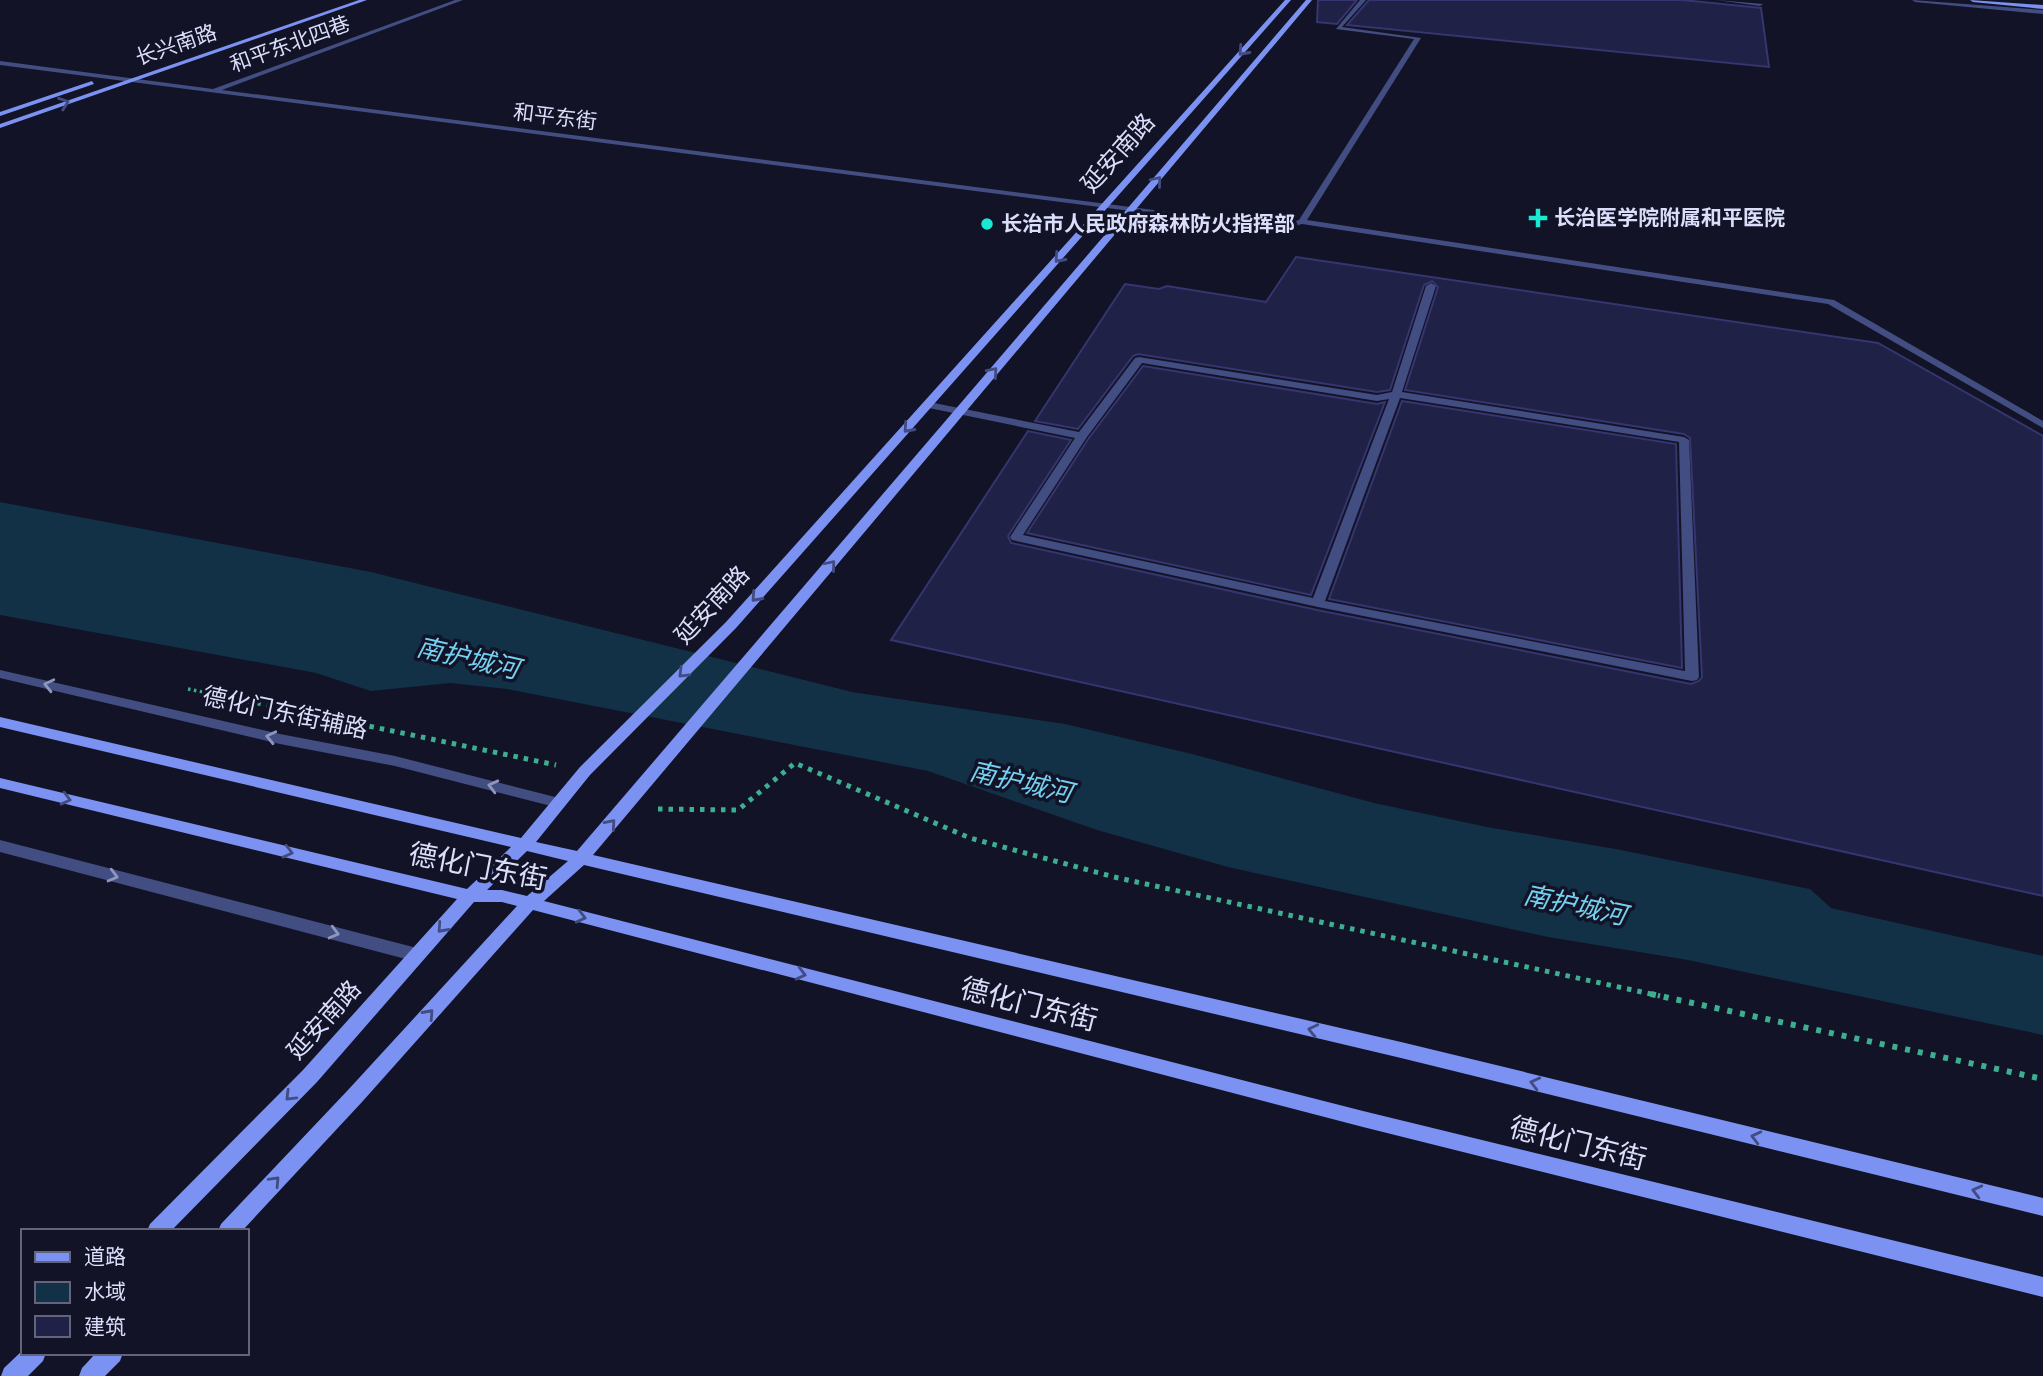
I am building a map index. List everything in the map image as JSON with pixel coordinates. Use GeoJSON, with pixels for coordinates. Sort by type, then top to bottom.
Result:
{"type":"FeatureCollection","features":[{"type":"Feature","properties":{"kind":"main road"},"geometry":{"type":"LineString","coordinates":[[275,22],[339,0]]}},
{"type":"Feature","properties":{"kind":"main road","name":"长兴南路"},"geometry":{"type":"LineString","coordinates":[[0,126],[364,0]]}},
{"type":"Feature","properties":{"kind":"main road","name":"延安南路"},"geometry":{"type":"LineString","coordinates":[[159,1229],[310,1076],[470,896],[524,844],[585,771],[731,625],[1288,0]]}},
{"type":"Feature","properties":{"kind":"main road","name":"延安南路"},"geometry":{"type":"LineString","coordinates":[[230,1229],[529,904],[580,859],[625,808],[1309,0]]}},
{"type":"Feature","properties":{"kind":"main road"},"geometry":{"type":"LineString","coordinates":[[1973,0],[2043,4]]}},
{"type":"Feature","properties":{"kind":"main road"},"geometry":{"type":"LineString","coordinates":[[2024,0],[2043,4]]}},
{"type":"Feature","properties":{"kind":"main road","name":"长兴南路"},"geometry":{"type":"LineString","coordinates":[[0,114],[134,69]]}},
{"type":"Feature","properties":{"kind":"main road","name":"德化门东街"},"geometry":{"type":"LineString","coordinates":[[0,722],[1401,1050],[2043,1207]]}},
{"type":"Feature","properties":{"kind":"main road","name":"德化门东街"},"geometry":{"type":"LineString","coordinates":[[0,783],[470,896],[502,897],[1363,1119],[2043,1287]]}},
{"type":"Feature","properties":{"kind":"main road"},"geometry":{"type":"LineString","coordinates":[[12,1376],[33,1355]]}},
{"type":"Feature","properties":{"kind":"main road"},"geometry":{"type":"LineString","coordinates":[[90,1376],[109,1355]]}},
{"type":"Feature","properties":{"kind":"street","name":"和平东北四巷"},"geometry":{"type":"LineString","coordinates":[[211,91],[460,0]]}},
{"type":"Feature","properties":{"kind":"street"},"geometry":{"type":"LineString","coordinates":[[1302,222],[1418,38],[1338,28],[1363,0]]}},
{"type":"Feature","properties":{"kind":"street"},"geometry":{"type":"LineString","coordinates":[[1719,0],[1760,4]]}},
{"type":"Feature","properties":{"kind":"street"},"geometry":{"type":"LineString","coordinates":[[1915,0],[2043,12]]}},
{"type":"Feature","properties":{"kind":"street","name":"和平东街"},"geometry":{"type":"LineString","coordinates":[[0,63],[1278,228],[1302,222],[1831,302],[2043,425]]}},
{"type":"Feature","properties":{"kind":"street"},"geometry":{"type":"LineString","coordinates":[[1318,603],[1396,394],[1431,286]]}},
{"type":"Feature","properties":{"kind":"street"},"geometry":{"type":"LineString","coordinates":[[1139,360],[1377,398],[1396,394],[1684,440],[1692,677],[1318,603],[1016,537],[1082,436],[1139,360]]}},
{"type":"Feature","properties":{"kind":"street"},"geometry":{"type":"LineString","coordinates":[[929,405],[1082,436]]}},
{"type":"Feature","properties":{"kind":"street","name":"德化门东街辅路"},"geometry":{"type":"LineString","coordinates":[[0,674],[280,739],[395,761],[559,803]]}},
{"type":"Feature","properties":{"kind":"street"},"geometry":{"type":"LineString","coordinates":[[0,846],[417,955]]}},
{"type":"Feature","properties":{"kind":"path"},"geometry":{"type":"LineString","coordinates":[[176,687],[460,743],[585,771]]}},
{"type":"Feature","properties":{"kind":"path"},"geometry":{"type":"LineString","coordinates":[[625,808],[738,810],[795,763],[970,838],[1114,877],[2043,1079]]}},
{"type":"Feature","properties":{"kind":"water","name":"南护城河"},"geometry":{"type":"Polygon","coordinates":[[[0,502],[371,572],[852,692],[1065,724],[1192,754],[1374,803],[1810,889],[1831,908],[2043,956],[2043,1035],[1688,960],[1548,937],[1228,867],[1097,830],[928,771],[507,689],[450,683],[371,691],[316,673],[0,615],[0,502]]]}},
{"type":"Feature","properties":{"kind":"building"},"geometry":{"type":"Polygon","coordinates":[[[1318,0],[1357,0],[1337,24],[1317,22],[1318,0]]]}},
{"type":"Feature","properties":{"kind":"building"},"geometry":{"type":"Polygon","coordinates":[[[1369,0],[1683,0],[1761,8],[1769,67],[1347,25],[1369,0]]]}},
{"type":"Feature","properties":{"kind":"building"},"geometry":{"type":"Polygon","coordinates":[[[1296,257],[1878,343],[2043,436],[2043,896],[891,640],[1028,431],[1071,440],[1008,536],[1011,543],[1317,610],[1691,684],[1699,681],[1702,677],[1690,438],[1684,434],[1405,390],[1438,287],[1432,281],[1424,285],[1390,390],[1377,392],[1138,354],[1133,356],[1078,429],[1035,421],[1125,284],[1159,289],[1167,286],[1266,302],[1296,257]]]}},
{"type":"Feature","properties":{"kind":"building"},"geometry":{"type":"Polygon","coordinates":[[[1143,366],[1377,404],[1385,402],[1311,595],[1027,533],[1089,438],[1143,366]]]}},
{"type":"Feature","properties":{"kind":"building"},"geometry":{"type":"Polygon","coordinates":[[[1402,401],[1676,444],[1682,668],[1329,599],[1402,401]]]}},
{"type":"Feature","properties":{"kind":"place","name":"长治医学院附属和平医院"},"geometry":{"type":"Point","coordinates":[1538,218]}},
{"type":"Feature","properties":{"kind":"place","name":"长治市人民政府森林防火指挥部"},"geometry":{"type":"Point","coordinates":[987,224]}}]}
